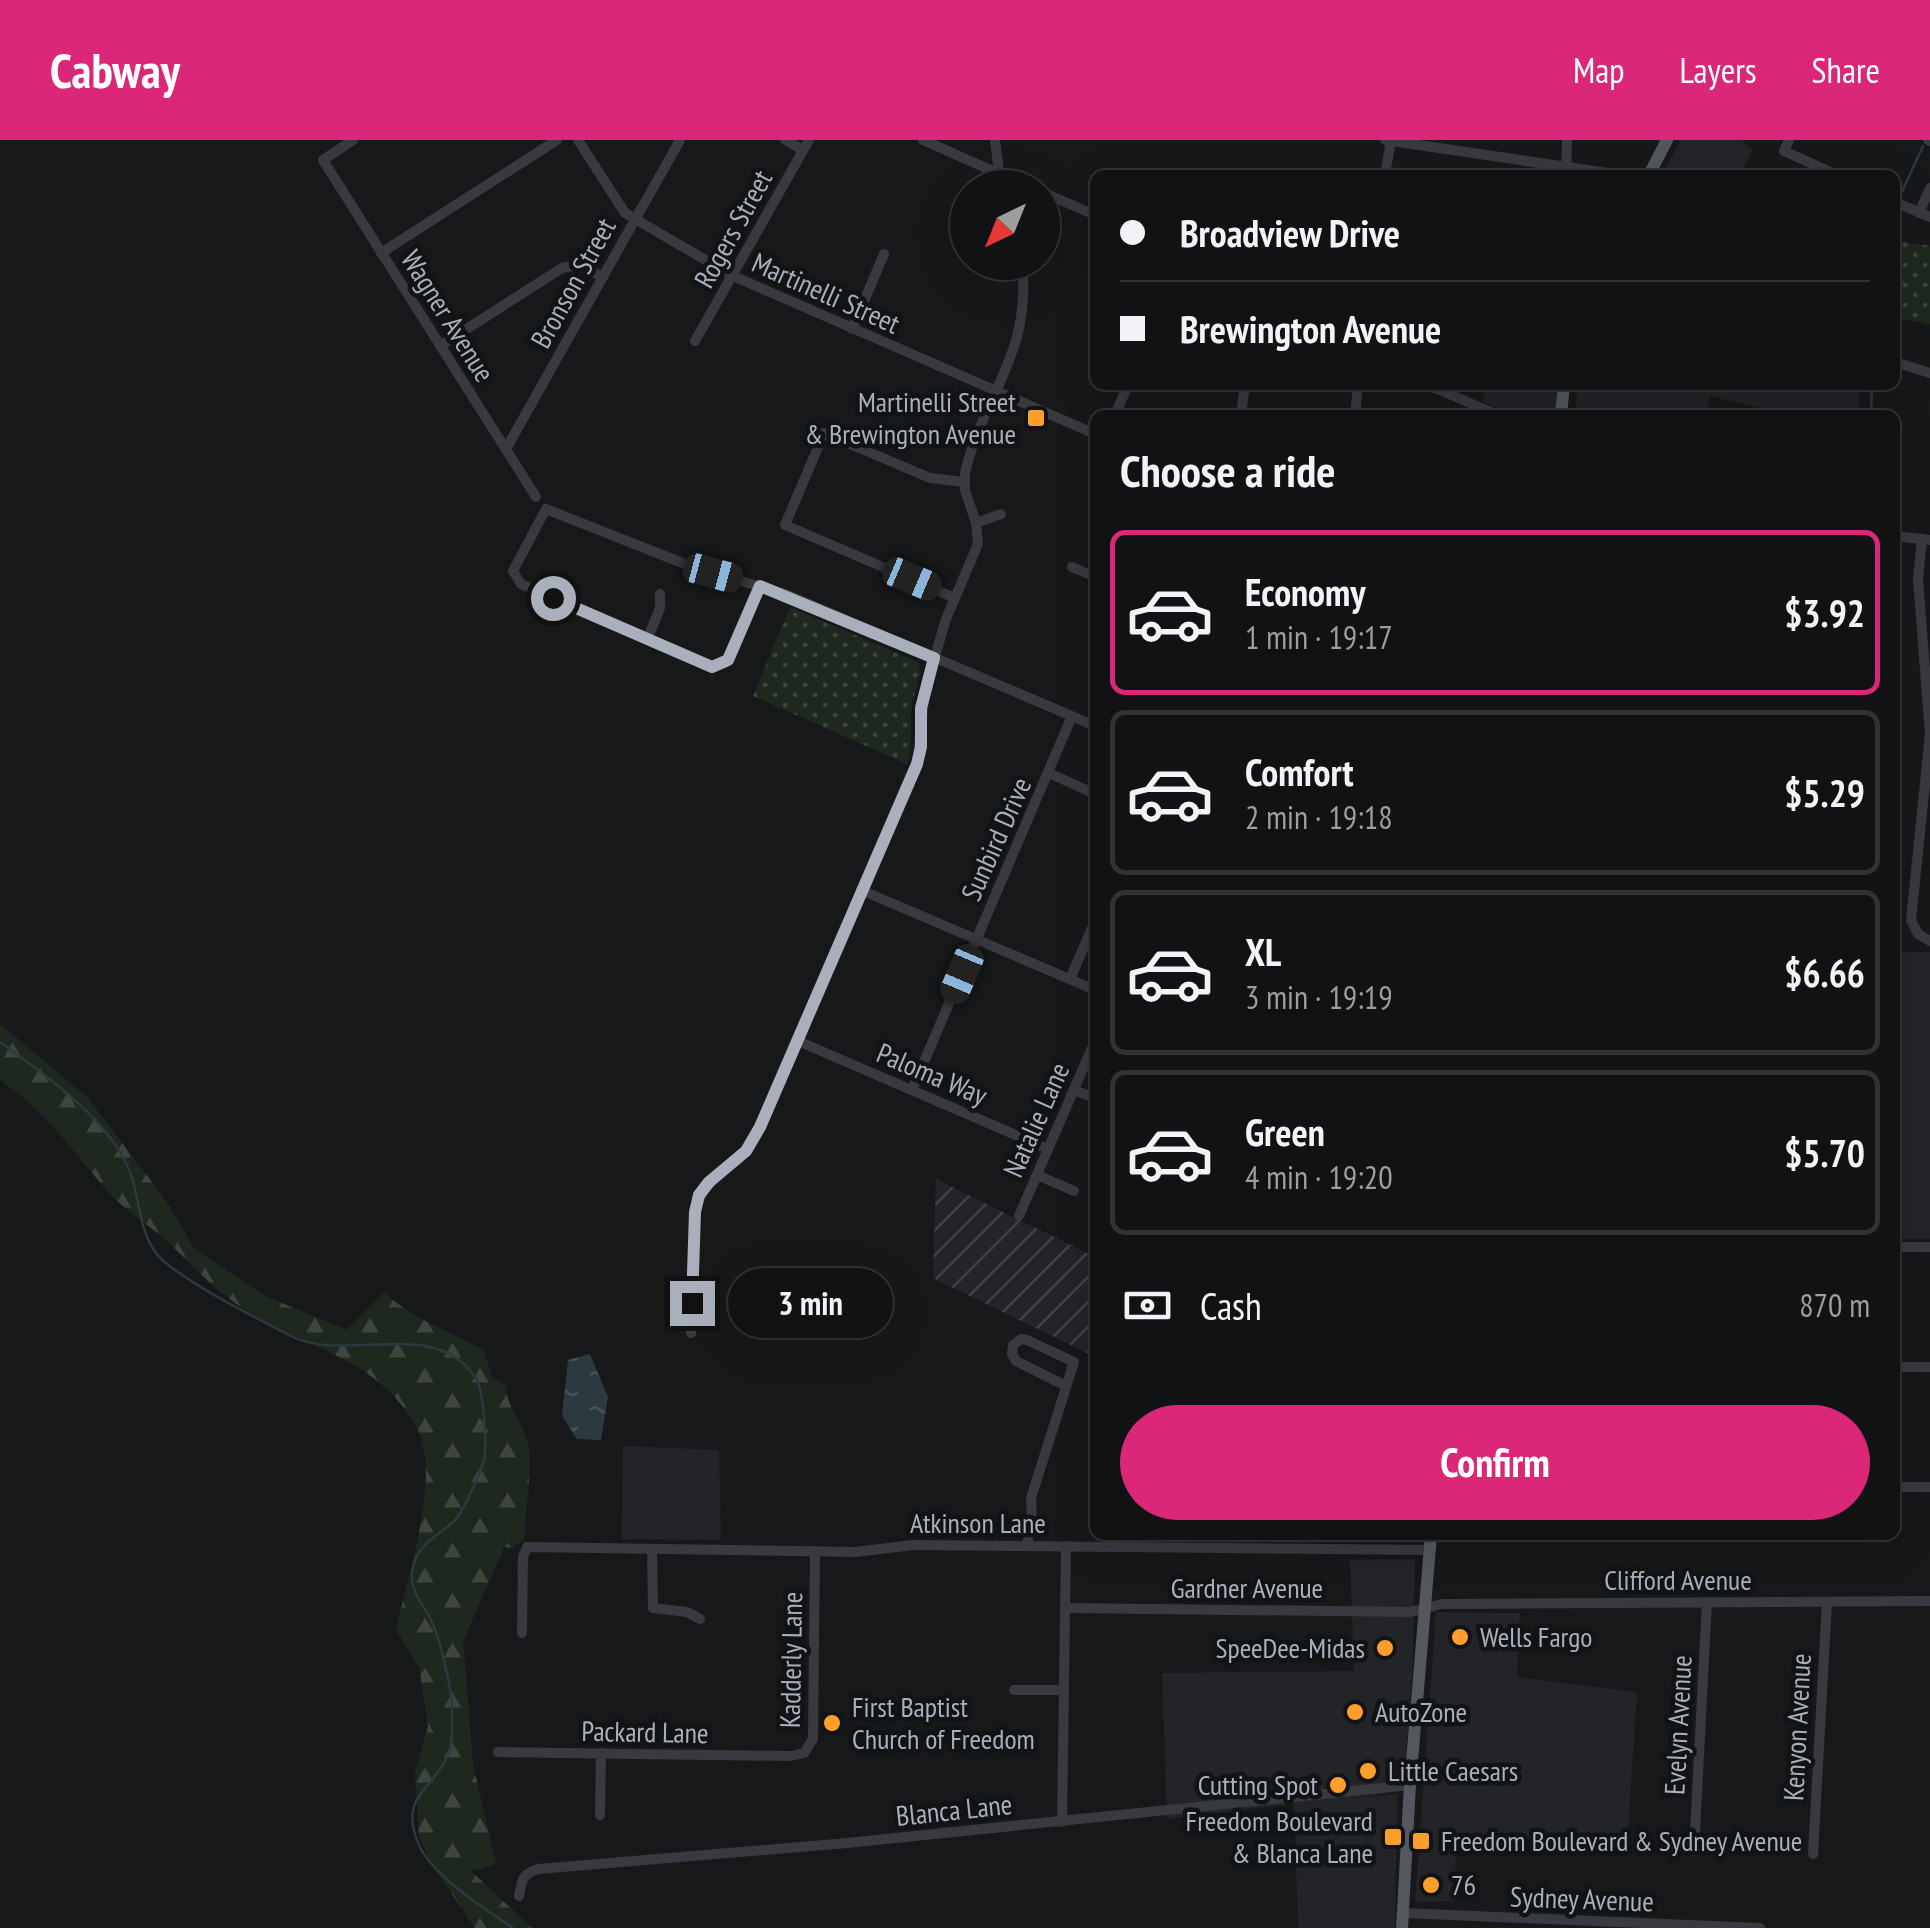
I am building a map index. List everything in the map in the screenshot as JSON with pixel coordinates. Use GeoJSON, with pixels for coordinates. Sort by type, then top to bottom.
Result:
{"type":"FeatureCollection","features":[{"type":"Feature","properties":{"kind":"main road"},"geometry":{"type":"LineString","coordinates":[[1652,170],[1667,140]]}},
{"type":"Feature","properties":{"kind":"main road"},"geometry":{"type":"LineString","coordinates":[[1403,1921],[1431,1540]]}},
{"type":"Feature","properties":{"kind":"street","name":"Wagner Avenue"},"geometry":{"type":"LineString","coordinates":[[353,140],[322,160],[536,497]]}},
{"type":"Feature","properties":{"kind":"street"},"geometry":{"type":"LineString","coordinates":[[381,254],[557,140]]}},
{"type":"Feature","properties":{"kind":"street","name":"Martinelli Street"},"geometry":{"type":"LineString","coordinates":[[578,140],[624,213],[732,276],[1090,432]]}},
{"type":"Feature","properties":{"kind":"street","name":"Bronson Street"},"geometry":{"type":"LineString","coordinates":[[506,449],[680,140]]}},
{"type":"Feature","properties":{"kind":"street"},"geometry":{"type":"LineString","coordinates":[[785,140],[806,145]]}},
{"type":"Feature","properties":{"kind":"street"},"geometry":{"type":"LineString","coordinates":[[922,140],[991,170]]}},
{"type":"Feature","properties":{"kind":"street"},"geometry":{"type":"LineString","coordinates":[[995,140],[998,170]]}},
{"type":"Feature","properties":{"kind":"street"},"geometry":{"type":"LineString","coordinates":[[1386,170],[1389,140],[1560,170]]}},
{"type":"Feature","properties":{"kind":"street"},"geometry":{"type":"LineString","coordinates":[[1566,170],[1567,140]]}},
{"type":"Feature","properties":{"kind":"street","name":"Rogers Street"},"geometry":{"type":"LineString","coordinates":[[695,341],[806,145]]}},
{"type":"Feature","properties":{"kind":"street"},"geometry":{"type":"LineString","coordinates":[[1786,145],[1828,170]]}},
{"type":"Feature","properties":{"kind":"street"},"geometry":{"type":"LineString","coordinates":[[1900,204],[1925,215],[1930,188]]}},
{"type":"Feature","properties":{"kind":"street"},"geometry":{"type":"LineString","coordinates":[[1060,200],[1090,213]]}},
{"type":"Feature","properties":{"kind":"street"},"geometry":{"type":"LineString","coordinates":[[852,329],[884,254]]}},
{"type":"Feature","properties":{"kind":"street"},"geometry":{"type":"LineString","coordinates":[[440,346],[562,268],[578,265],[603,277]]}},
{"type":"Feature","properties":{"kind":"street"},"geometry":{"type":"LineString","coordinates":[[691,1333],[695,1212],[699,1195],[746,1151],[798,1041],[917,764],[921,708],[934,658],[976,551],[976,522],[964,482],[970,456],[1020,329],[1023,280]]}},
{"type":"Feature","properties":{"kind":"street"},"geometry":{"type":"LineString","coordinates":[[1900,364],[1930,373]]}},
{"type":"Feature","properties":{"kind":"street"},"geometry":{"type":"LineString","coordinates":[[1440,390],[1486,410]]}},
{"type":"Feature","properties":{"kind":"street"},"geometry":{"type":"LineString","coordinates":[[955,598],[784,525],[824,433],[930,478],[964,482]]}},
{"type":"Feature","properties":{"kind":"street"},"geometry":{"type":"LineString","coordinates":[[760,586],[723,666],[708,666],[510,576],[546,509],[690,566],[760,586],[1090,724]]}},
{"type":"Feature","properties":{"kind":"street"},"geometry":{"type":"LineString","coordinates":[[976,522],[1001,514]]}},
{"type":"Feature","properties":{"kind":"street"},"geometry":{"type":"LineString","coordinates":[[1900,537],[1926,540],[1918,571],[1930,734],[1925,822],[1911,920],[1918,934],[1930,941]]}},
{"type":"Feature","properties":{"kind":"street"},"geometry":{"type":"LineString","coordinates":[[1072,566],[1090,575]]}},
{"type":"Feature","properties":{"kind":"street"},"geometry":{"type":"LineString","coordinates":[[647,640],[660,608],[660,594]]}},
{"type":"Feature","properties":{"kind":"street","name":"Sunbird Drive"},"geometry":{"type":"LineString","coordinates":[[912,1090],[1072,716]]}},
{"type":"Feature","properties":{"kind":"street"},"geometry":{"type":"LineString","coordinates":[[1049,773],[1090,792]]}},
{"type":"Feature","properties":{"kind":"street"},"geometry":{"type":"LineString","coordinates":[[861,890],[1090,988]]}},
{"type":"Feature","properties":{"kind":"street"},"geometry":{"type":"LineString","coordinates":[[1070,979],[1090,933]]}},
{"type":"Feature","properties":{"kind":"street","name":"Paloma Way"},"geometry":{"type":"LineString","coordinates":[[798,1041],[1048,1149]]}},
{"type":"Feature","properties":{"kind":"street","name":"Natalie Lane"},"geometry":{"type":"LineString","coordinates":[[1019,1216],[1090,1053]]}},
{"type":"Feature","properties":{"kind":"street"},"geometry":{"type":"LineString","coordinates":[[1074,1090],[1090,1096]]}},
{"type":"Feature","properties":{"kind":"street"},"geometry":{"type":"LineString","coordinates":[[1037,1175],[1074,1192]]}},
{"type":"Feature","properties":{"kind":"street"},"geometry":{"type":"LineString","coordinates":[[1900,1247],[1930,1247]]}},
{"type":"Feature","properties":{"kind":"street"},"geometry":{"type":"LineString","coordinates":[[1027,1546],[1032,1498],[1074,1362],[1027,1340],[1015,1342],[1011,1351],[1016,1361],[1066,1386]]}},
{"type":"Feature","properties":{"kind":"street"},"geometry":{"type":"LineString","coordinates":[[1900,1367],[1930,1367]]}},
{"type":"Feature","properties":{"kind":"street"},"geometry":{"type":"LineString","coordinates":[[1900,1487],[1930,1487]]}},
{"type":"Feature","properties":{"kind":"street","name":"Atkinson Lane"},"geometry":{"type":"LineString","coordinates":[[522,1633],[522,1565],[527,1547],[855,1552],[900,1546],[1066,1546],[1137,1541],[1430,1550]]}},
{"type":"Feature","properties":{"kind":"street"},"geometry":{"type":"LineString","coordinates":[[1062,1822],[1066,1546]]}},
{"type":"Feature","properties":{"kind":"street"},"geometry":{"type":"LineString","coordinates":[[652,1549],[653,1608],[683,1611],[700,1619]]}},
{"type":"Feature","properties":{"kind":"street","name":"Kadderly Lane"},"geometry":{"type":"LineString","coordinates":[[791,1756],[807,1751],[812,1739],[814,1551]]}},
{"type":"Feature","properties":{"kind":"street","name":"Evelyn Avenue"},"geometry":{"type":"LineString","coordinates":[[1694,1851],[1707,1602]]}},
{"type":"Feature","properties":{"kind":"street","name":"Kenyon Avenue"},"geometry":{"type":"LineString","coordinates":[[1813,1854],[1826,1602]]}},
{"type":"Feature","properties":{"kind":"street","name":"Clifford Avenue"},"geometry":{"type":"LineString","coordinates":[[1426,1608],[1442,1604],[1930,1602]]}},
{"type":"Feature","properties":{"kind":"street","name":"Gardner Avenue"},"geometry":{"type":"LineString","coordinates":[[1066,1608],[1410,1612],[1426,1608]]}},
{"type":"Feature","properties":{"kind":"street"},"geometry":{"type":"LineString","coordinates":[[1014,1690],[1064,1690]]}},
{"type":"Feature","properties":{"kind":"street","name":"Packard Lane"},"geometry":{"type":"LineString","coordinates":[[498,1752],[791,1756]]}},
{"type":"Feature","properties":{"kind":"street"},"geometry":{"type":"LineString","coordinates":[[600,1815],[601,1753]]}},
{"type":"Feature","properties":{"kind":"street","name":"Blanca Lane"},"geometry":{"type":"LineString","coordinates":[[520,1896],[522,1878],[538,1869],[1410,1786]]}},
{"type":"Feature","properties":{"kind":"street","name":"Sydney Avenue"},"geometry":{"type":"LineString","coordinates":[[1403,1921],[1760,1928]]}},
{"type":"Feature","properties":{"kind":"shaded area"},"geometry":{"type":"Polygon","coordinates":[[[1681,140],[1742,140],[1752,150],[1742,170],[1664,170],[1681,140]]]}},
{"type":"Feature","properties":{"kind":"shaded area"},"geometry":{"type":"Polygon","coordinates":[[[1484,390],[1560,390],[1556,410],[1503,410],[1483,402],[1484,390]]]}},
{"type":"Feature","properties":{"kind":"shaded area"},"geometry":{"type":"Polygon","coordinates":[[[1577,390],[1860,390],[1858,410],[1770,410],[1710,396],[1707,410],[1576,410],[1577,390]]]}},
{"type":"Feature","properties":{"kind":"shaded area"},"geometry":{"type":"Polygon","coordinates":[[[1900,952],[1930,952],[1930,1239],[1900,1239],[1900,952]]]}},
{"type":"Feature","properties":{"kind":"shaded area"},"geometry":{"type":"Polygon","coordinates":[[[936,1179],[1090,1255],[1090,1355],[933,1278],[936,1179]]]}},
{"type":"Feature","properties":{"kind":"shaded area"},"geometry":{"type":"Polygon","coordinates":[[[623,1446],[719,1450],[721,1540],[622,1539],[623,1446]]]}},
{"type":"Feature","properties":{"kind":"shaded area"},"geometry":{"type":"Polygon","coordinates":[[[1415,1559],[1413,1665],[1403,1791],[1352,1798],[1397,1794],[1395,1928],[1298,1928],[1294,1804],[1167,1819],[1162,1673],[1354,1671],[1350,1560],[1415,1559]]]}},
{"type":"Feature","properties":{"kind":"shaded area"},"geometry":{"type":"Polygon","coordinates":[[[1436,1612],[1520,1613],[1517,1677],[1637,1692],[1627,1848],[1457,1835],[1454,1901],[1415,1902],[1436,1612]]]}},
{"type":"Feature","properties":{"kind":"green space"},"geometry":{"type":"Polygon","coordinates":[[[1900,241],[1930,246],[1930,324],[1900,319],[1900,241]]]}},
{"type":"Feature","properties":{"kind":"green space"},"geometry":{"type":"Polygon","coordinates":[[[790,607],[918,662],[907,764],[753,696],[790,607]]]}},
{"type":"Feature","properties":{"kind":"green space"},"geometry":{"type":"Polygon","coordinates":[[[0,1024],[87,1097],[165,1199],[194,1248],[265,1296],[347,1330],[384,1292],[419,1317],[484,1351],[492,1377],[506,1386],[528,1444],[529,1478],[524,1539],[512,1548],[504,1547],[463,1641],[473,1764],[496,1864],[471,1871],[532,1928],[475,1928],[419,1838],[415,1772],[428,1727],[419,1667],[396,1630],[424,1500],[424,1449],[418,1430],[382,1385],[336,1355],[235,1303],[116,1200],[46,1119],[0,1080],[0,1024]]]}},
{"type":"Feature","properties":{"kind":"water"},"geometry":{"type":"Polygon","coordinates":[[[590,1354],[608,1397],[601,1440],[577,1439],[562,1416],[568,1360],[590,1354]]]}},
{"type":"Feature","properties":{"kind":"waterway"},"geometry":{"type":"LineString","coordinates":[[1900,196],[1923,146]]}},
{"type":"Feature","properties":{"kind":"waterway"},"geometry":{"type":"LineString","coordinates":[[1871,410],[1872,390]]}},
{"type":"Feature","properties":{"kind":"waterway"},"geometry":{"type":"LineString","coordinates":[[0,1042],[75,1101],[109,1136],[131,1175],[150,1244],[180,1274],[291,1336],[337,1346],[388,1344],[437,1349],[458,1359],[475,1377],[484,1417],[483,1464],[458,1516],[421,1549],[412,1572],[416,1593],[442,1651],[452,1724],[447,1757],[419,1795],[412,1815],[418,1843],[435,1867],[513,1928]]}},
{"type":"Feature","properties":{"kind":"place","name":"Martinelli Street & Brewington Avenue"},"geometry":{"type":"Point","coordinates":[1036,418]}},
{"type":"Feature","properties":{"kind":"place","name":"Wells Fargo"},"geometry":{"type":"Point","coordinates":[1460,1637]}},
{"type":"Feature","properties":{"kind":"place","name":"SpeeDee-Midas"},"geometry":{"type":"Point","coordinates":[1385,1648]}},
{"type":"Feature","properties":{"kind":"place","name":"AutoZone"},"geometry":{"type":"Point","coordinates":[1355,1712]}},
{"type":"Feature","properties":{"kind":"place","name":"First Baptist Church of Freedom"},"geometry":{"type":"Point","coordinates":[832,1723]}},
{"type":"Feature","properties":{"kind":"place","name":"Little Caesars"},"geometry":{"type":"Point","coordinates":[1368,1771]}},
{"type":"Feature","properties":{"kind":"place","name":"Cutting Spot"},"geometry":{"type":"Point","coordinates":[1338,1785]}},
{"type":"Feature","properties":{"kind":"place","name":"Freedom Boulevard & Blanca Lane"},"geometry":{"type":"Point","coordinates":[1393,1837]}},
{"type":"Feature","properties":{"kind":"place","name":"Freedom Boulevard & Sydney Avenue"},"geometry":{"type":"Point","coordinates":[1421,1841]}},
{"type":"Feature","properties":{"kind":"place","name":"76"},"geometry":{"type":"Point","coordinates":[1431,1885]}},
{"type":"Feature","properties":{"kind":"route"},"geometry":{"type":"LineString","coordinates":[[553,598],[712,667],[728,660],[760,586],[934,658],[921,708],[917,764],[774,1097],[746,1151],[699,1195],[692,1303]]}}]}
